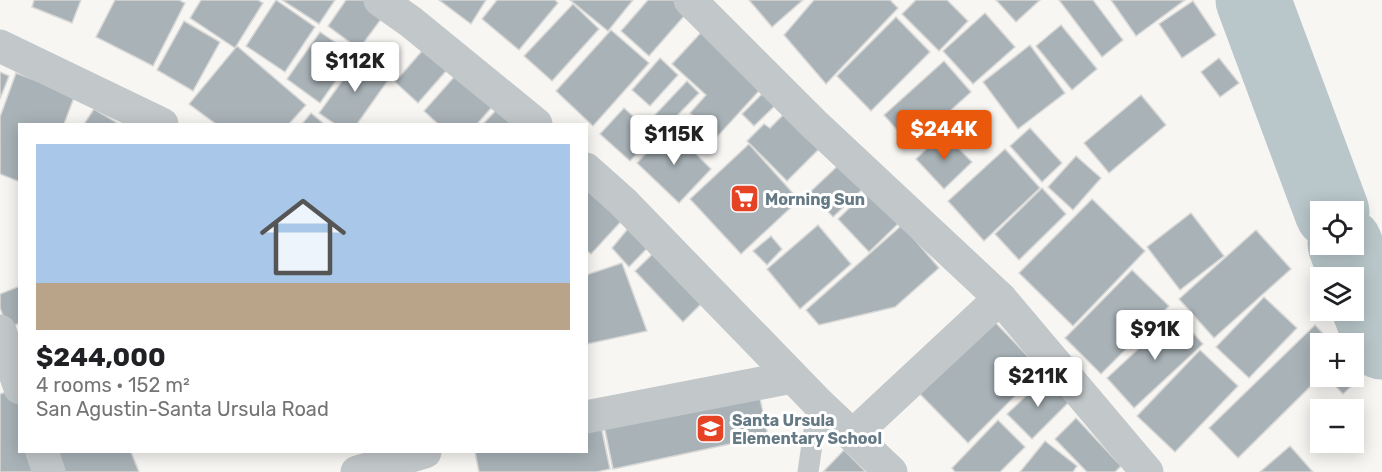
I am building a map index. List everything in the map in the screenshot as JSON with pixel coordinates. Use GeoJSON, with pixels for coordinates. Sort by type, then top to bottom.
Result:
{"type":"FeatureCollection","features":[{"type":"Feature","properties":{"kind":"street"},"geometry":{"type":"LineString","coordinates":[[380,0],[411,22],[535,123]]}},
{"type":"Feature","properties":{"kind":"street"},"geometry":{"type":"LineString","coordinates":[[690,0],[813,123],[1000,298],[1147,472]]}},
{"type":"Feature","properties":{"kind":"street"},"geometry":{"type":"LineString","coordinates":[[0,46],[160,123]]}},
{"type":"Feature","properties":{"kind":"street"},"geometry":{"type":"LineString","coordinates":[[588,171],[623,202],[792,377],[891,472]]}},
{"type":"Feature","properties":{"kind":"street"},"geometry":{"type":"LineString","coordinates":[[853,435],[1000,298]]}},
{"type":"Feature","properties":{"kind":"street"},"geometry":{"type":"LineString","coordinates":[[0,331],[18,382]]}},
{"type":"Feature","properties":{"kind":"street"},"geometry":{"type":"LineString","coordinates":[[588,417],[792,377]]}},
{"type":"Feature","properties":{"kind":"street"},"geometry":{"type":"LineString","coordinates":[[42,453],[49,472]]}},
{"type":"Feature","properties":{"kind":"street"},"geometry":{"type":"LineString","coordinates":[[357,472],[422,453]]}},
{"type":"Feature","properties":{"kind":"lane"},"geometry":{"type":"LineString","coordinates":[[808,472],[818,403]]}},
{"type":"Feature","properties":{"kind":"building"},"geometry":{"type":"Polygon","coordinates":[[[34,0],[81,0],[72,23],[32,7],[34,0]]]}},
{"type":"Feature","properties":{"kind":"building"},"geometry":{"type":"Polygon","coordinates":[[[115,0],[179,0],[185,3],[153,66],[96,37],[115,0]]]}},
{"type":"Feature","properties":{"kind":"building"},"geometry":{"type":"Polygon","coordinates":[[[201,0],[258,0],[263,3],[235,48],[190,18],[201,0]]]}},
{"type":"Feature","properties":{"kind":"building"},"geometry":{"type":"Polygon","coordinates":[[[276,0],[315,27],[285,72],[246,46],[276,0]]]}},
{"type":"Feature","properties":{"kind":"building"},"geometry":{"type":"Polygon","coordinates":[[[282,0],[335,0],[319,24],[282,0]]]}},
{"type":"Feature","properties":{"kind":"building"},"geometry":{"type":"Polygon","coordinates":[[[346,0],[372,0],[387,11],[359,49],[328,26],[346,0]]]}},
{"type":"Feature","properties":{"kind":"building"},"geometry":{"type":"Polygon","coordinates":[[[439,0],[486,0],[471,24],[439,0]]]}},
{"type":"Feature","properties":{"kind":"building"},"geometry":{"type":"Polygon","coordinates":[[[497,0],[555,0],[558,3],[519,50],[482,19],[497,0]]]}},
{"type":"Feature","properties":{"kind":"building"},"geometry":{"type":"Polygon","coordinates":[[[570,0],[633,0],[608,31],[570,0]]]}},
{"type":"Feature","properties":{"kind":"building"},"geometry":{"type":"Polygon","coordinates":[[[648,0],[684,0],[692,7],[649,56],[621,31],[648,0]]]}},
{"type":"Feature","properties":{"kind":"building"},"geometry":{"type":"Polygon","coordinates":[[[749,0],[803,0],[772,27],[749,0]]]}},
{"type":"Feature","properties":{"kind":"building"},"geometry":{"type":"Polygon","coordinates":[[[814,0],[890,0],[898,8],[826,84],[784,35],[814,0]]]}},
{"type":"Feature","properties":{"kind":"building"},"geometry":{"type":"Polygon","coordinates":[[[916,0],[947,0],[968,21],[939,51],[902,14],[916,0]]]}},
{"type":"Feature","properties":{"kind":"building"},"geometry":{"type":"Polygon","coordinates":[[[996,0],[1040,0],[1016,22],[996,0]]]}},
{"type":"Feature","properties":{"kind":"building"},"geometry":{"type":"Polygon","coordinates":[[[1059,0],[1093,0],[1123,40],[1102,57],[1059,0]]]}},
{"type":"Feature","properties":{"kind":"building"},"geometry":{"type":"Polygon","coordinates":[[[1111,0],[1185,0],[1136,36],[1111,0]]]}},
{"type":"Feature","properties":{"kind":"building"},"geometry":{"type":"Polygon","coordinates":[[[1193,1],[1216,35],[1182,58],[1159,24],[1193,1]]]}},
{"type":"Feature","properties":{"kind":"building"},"geometry":{"type":"Polygon","coordinates":[[[573,4],[599,29],[552,81],[524,56],[573,4]]]}},
{"type":"Feature","properties":{"kind":"building"},"geometry":{"type":"Polygon","coordinates":[[[985,13],[1015,47],[973,84],[943,51],[985,13]]]}},
{"type":"Feature","properties":{"kind":"building"},"geometry":{"type":"Polygon","coordinates":[[[896,17],[930,52],[871,111],[837,76],[896,17]]]}},
{"type":"Feature","properties":{"kind":"building"},"geometry":{"type":"Polygon","coordinates":[[[184,21],[220,42],[193,91],[157,70],[184,21]]]}},
{"type":"Feature","properties":{"kind":"building"},"geometry":{"type":"Polygon","coordinates":[[[708,25],[768,81],[716,138],[690,113],[706,95],[672,64],[708,25]]]}},
{"type":"Feature","properties":{"kind":"building"},"geometry":{"type":"Polygon","coordinates":[[[1061,25],[1097,69],[1072,90],[1036,46],[1061,25]]]}},
{"type":"Feature","properties":{"kind":"building"},"geometry":{"type":"Polygon","coordinates":[[[611,30],[649,63],[593,126],[556,91],[611,30]]]}},
{"type":"Feature","properties":{"kind":"building"},"geometry":{"type":"Polygon","coordinates":[[[320,32],[354,55],[320,103],[287,79],[320,32]]]}},
{"type":"Feature","properties":{"kind":"building"},"geometry":{"type":"Polygon","coordinates":[[[429,43],[453,63],[418,103],[395,82],[429,43]]]}},
{"type":"Feature","properties":{"kind":"building"},"geometry":{"type":"Polygon","coordinates":[[[1030,45],[1065,93],[1018,129],[983,82],[1030,45]]]}},
{"type":"Feature","properties":{"kind":"building"},"geometry":{"type":"Polygon","coordinates":[[[237,46],[306,105],[290,123],[215,123],[189,104],[237,46]]]}},
{"type":"Feature","properties":{"kind":"building"},"geometry":{"type":"Polygon","coordinates":[[[361,55],[391,76],[358,123],[334,123],[319,113],[361,55]]]}},
{"type":"Feature","properties":{"kind":"building"},"geometry":{"type":"Polygon","coordinates":[[[660,58],[678,75],[650,106],[632,90],[660,58]]]}},
{"type":"Feature","properties":{"kind":"building"},"geometry":{"type":"Polygon","coordinates":[[[1219,58],[1239,83],[1220,97],[1201,72],[1219,58]]]}},
{"type":"Feature","properties":{"kind":"building"},"geometry":{"type":"Polygon","coordinates":[[[944,61],[971,92],[911,146],[884,115],[944,61]]]}},
{"type":"Feature","properties":{"kind":"building"},"geometry":{"type":"Polygon","coordinates":[[[463,67],[499,99],[478,123],[437,123],[424,111],[463,67]]]}},
{"type":"Feature","properties":{"kind":"building"},"geometry":{"type":"Polygon","coordinates":[[[0,72],[9,76],[0,99],[0,72]]]}},
{"type":"Feature","properties":{"kind":"building"},"geometry":{"type":"Polygon","coordinates":[[[16,73],[75,95],[64,123],[18,123],[18,181],[0,174],[0,117],[16,73]]]}},
{"type":"Feature","properties":{"kind":"building"},"geometry":{"type":"Polygon","coordinates":[[[687,81],[699,93],[665,128],[653,117],[687,81]]]}},
{"type":"Feature","properties":{"kind":"building"},"geometry":{"type":"Polygon","coordinates":[[[770,86],[783,98],[754,126],[742,114],[770,86]]]}},
{"type":"Feature","properties":{"kind":"building"},"geometry":{"type":"Polygon","coordinates":[[[1141,95],[1166,125],[1109,173],[1084,143],[1141,95]]]}},
{"type":"Feature","properties":{"kind":"building"},"geometry":{"type":"Polygon","coordinates":[[[503,103],[526,123],[484,123],[503,103]]]}},
{"type":"Feature","properties":{"kind":"building"},"geometry":{"type":"Polygon","coordinates":[[[791,107],[826,142],[787,181],[747,141],[764,124],[770,128],[791,107]]]}},
{"type":"Feature","properties":{"kind":"building"},"geometry":{"type":"Polygon","coordinates":[[[624,108],[654,135],[630,161],[600,134],[624,108]]]}},
{"type":"Feature","properties":{"kind":"building"},"geometry":{"type":"Polygon","coordinates":[[[94,109],[117,123],[85,123],[94,109]]]}},
{"type":"Feature","properties":{"kind":"building"},"geometry":{"type":"Polygon","coordinates":[[[311,113],[323,123],[303,123],[311,113]]]}},
{"type":"Feature","properties":{"kind":"building"},"geometry":{"type":"Polygon","coordinates":[[[670,128],[711,169],[679,203],[637,163],[670,128]]]}},
{"type":"Feature","properties":{"kind":"building"},"geometry":{"type":"Polygon","coordinates":[[[1030,128],[1062,163],[1042,182],[1010,146],[1030,128]]]}},
{"type":"Feature","properties":{"kind":"building"},"geometry":{"type":"Polygon","coordinates":[[[943,133],[972,162],[944,189],[916,159],[943,133]]]}},
{"type":"Feature","properties":{"kind":"building","name":"Morning Sun"},"geometry":{"type":"Polygon","coordinates":[[[749,144],[799,200],[741,254],[690,199],[749,144]]]}},
{"type":"Feature","properties":{"kind":"building"},"geometry":{"type":"Polygon","coordinates":[[[1005,149],[1040,188],[984,241],[948,201],[1005,149]]]}},
{"type":"Feature","properties":{"kind":"building"},"geometry":{"type":"Polygon","coordinates":[[[1076,156],[1101,178],[1073,210],[1048,187],[1076,156]]]}},
{"type":"Feature","properties":{"kind":"building"},"geometry":{"type":"Polygon","coordinates":[[[844,160],[867,185],[833,217],[810,192],[844,160]]]}},
{"type":"Feature","properties":{"kind":"building"},"geometry":{"type":"Polygon","coordinates":[[[588,184],[625,217],[591,254],[588,252],[588,184]]]}},
{"type":"Feature","properties":{"kind":"building"},"geometry":{"type":"Polygon","coordinates":[[[870,188],[901,221],[869,252],[838,219],[870,188]]]}},
{"type":"Feature","properties":{"kind":"building"},"geometry":{"type":"Polygon","coordinates":[[[1042,188],[1066,214],[1019,260],[995,234],[1042,188]]]}},
{"type":"Feature","properties":{"kind":"building"},"geometry":{"type":"Polygon","coordinates":[[[1092,199],[1145,251],[1073,326],[1019,273],[1092,199]]]}},
{"type":"Feature","properties":{"kind":"building"},"geometry":{"type":"Polygon","coordinates":[[[1191,213],[1224,256],[1180,290],[1147,247],[1191,213]]]}},
{"type":"Feature","properties":{"kind":"building"},"geometry":{"type":"Polygon","coordinates":[[[636,219],[656,239],[629,267],[612,248],[636,219]]]}},
{"type":"Feature","properties":{"kind":"building"},"geometry":{"type":"Polygon","coordinates":[[[818,225],[851,264],[800,309],[767,269],[818,225]]]}},
{"type":"Feature","properties":{"kind":"building"},"geometry":{"type":"Polygon","coordinates":[[[902,225],[939,268],[895,307],[819,325],[806,310],[902,225]]]}},
{"type":"Feature","properties":{"kind":"building"},"geometry":{"type":"Polygon","coordinates":[[[1256,230],[1291,269],[1214,338],[1179,299],[1256,230]]]}},
{"type":"Feature","properties":{"kind":"building"},"geometry":{"type":"Polygon","coordinates":[[[771,236],[782,249],[767,265],[753,251],[771,236]]]}},
{"type":"Feature","properties":{"kind":"building"},"geometry":{"type":"Polygon","coordinates":[[[662,245],[709,296],[683,322],[635,271],[662,245]]]}},
{"type":"Feature","properties":{"kind":"building"},"geometry":{"type":"Polygon","coordinates":[[[622,263],[647,331],[588,344],[588,274],[622,263]]]}},
{"type":"Feature","properties":{"kind":"building"},"geometry":{"type":"Polygon","coordinates":[[[1132,270],[1169,306],[1101,374],[1065,338],[1132,270]]]}},
{"type":"Feature","properties":{"kind":"building"},"geometry":{"type":"Polygon","coordinates":[[[18,287],[18,324],[8,328],[0,308],[0,294],[18,287]]]}},
{"type":"Feature","properties":{"kind":"building"},"geometry":{"type":"Polygon","coordinates":[[[1264,297],[1297,328],[1249,378],[1216,347],[1264,297]]]}},
{"type":"Feature","properties":{"kind":"building"},"geometry":{"type":"Polygon","coordinates":[[[1176,314],[1203,344],[1134,408],[1107,378],[1176,314]]]}},
{"type":"Feature","properties":{"kind":"building"},"geometry":{"type":"Polygon","coordinates":[[[993,320],[1041,370],[968,443],[919,393],[993,320]]]}},
{"type":"Feature","properties":{"kind":"building"},"geometry":{"type":"Polygon","coordinates":[[[1315,325],[1323,333],[1310,333],[1310,387],[1238,458],[1209,428],[1315,325]]]}},
{"type":"Feature","properties":{"kind":"building"},"geometry":{"type":"Polygon","coordinates":[[[1200,350],[1238,386],[1175,452],[1137,416],[1200,350]]]}},
{"type":"Feature","properties":{"kind":"building"},"geometry":{"type":"Polygon","coordinates":[[[1045,378],[1069,402],[1032,439],[1007,414],[1045,378]]]}},
{"type":"Feature","properties":{"kind":"building"},"geometry":{"type":"Polygon","coordinates":[[[1336,387],[1350,387],[1343,394],[1336,387]]]}},
{"type":"Feature","properties":{"kind":"building"},"geometry":{"type":"Polygon","coordinates":[[[15,389],[18,398],[18,453],[33,453],[39,472],[0,472],[0,394],[15,389]]]}},
{"type":"Feature","properties":{"kind":"building"},"geometry":{"type":"Polygon","coordinates":[[[758,389],[768,436],[613,469],[603,421],[758,389]]]}},
{"type":"Feature","properties":{"kind":"building"},"geometry":{"type":"Polygon","coordinates":[[[1076,418],[1121,466],[1115,472],[1087,472],[1055,439],[1076,418]]]}},
{"type":"Feature","properties":{"kind":"building"},"geometry":{"type":"Polygon","coordinates":[[[998,420],[1025,447],[1000,472],[955,472],[952,468],[998,420]]]}},
{"type":"Feature","properties":{"kind":"building"},"geometry":{"type":"Polygon","coordinates":[[[600,421],[610,469],[596,472],[479,472],[475,453],[588,453],[588,424],[600,421]]]}},
{"type":"Feature","properties":{"kind":"building"},"geometry":{"type":"Polygon","coordinates":[[[1045,441],[1077,466],[1073,472],[1020,472],[1045,441]]]}},
{"type":"Feature","properties":{"kind":"building"},"geometry":{"type":"Polygon","coordinates":[[[1290,446],[1313,472],[1260,472],[1290,446]]]}},
{"type":"Feature","properties":{"kind":"building"},"geometry":{"type":"Polygon","coordinates":[[[844,450],[866,472],[823,472],[844,450]]]}},
{"type":"Feature","properties":{"kind":"building"},"geometry":{"type":"Polygon","coordinates":[[[50,453],[131,453],[139,472],[57,472],[50,453]]]}},
{"type":"Feature","properties":{"kind":"waterway"},"geometry":{"type":"LineString","coordinates":[[1253,0],[1328,201]]}},
{"type":"Feature","properties":{"kind":"waterway"},"geometry":{"type":"LineString","coordinates":[[1349,255],[1382,342]]}},
{"type":"Feature","properties":{"kind":"place","name":"Morning Sun"},"geometry":{"type":"Point","coordinates":[744,199]}},
{"type":"Feature","properties":{"kind":"place","name":"Santa Ursula Elementary School"},"geometry":{"type":"Point","coordinates":[711,429]}}]}
